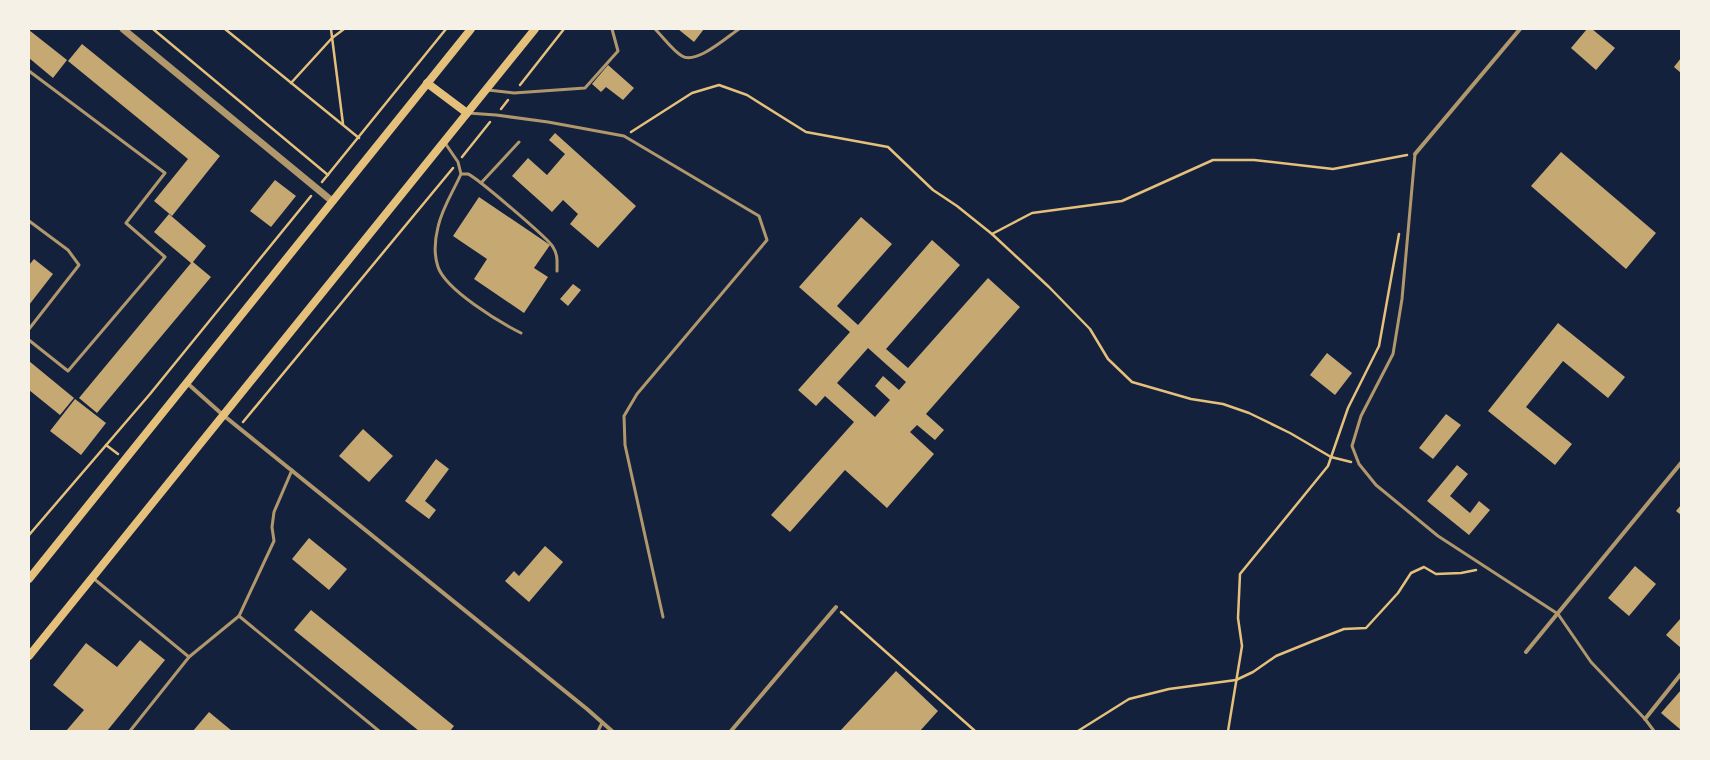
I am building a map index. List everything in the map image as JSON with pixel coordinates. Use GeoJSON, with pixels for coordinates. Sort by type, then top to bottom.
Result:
{"type":"FeatureCollection","features":[{"type":"Feature","properties":{"kind":"main road"},"geometry":{"type":"LineString","coordinates":[[29,579],[471,29]]}},
{"type":"Feature","properties":{"kind":"main road"},"geometry":{"type":"LineString","coordinates":[[29,656],[535,29]]}},
{"type":"Feature","properties":{"kind":"main road"},"geometry":{"type":"LineString","coordinates":[[427,83],[467,113]]}},
{"type":"Feature","properties":{"kind":"street"},"geometry":{"type":"LineString","coordinates":[[123,29],[332,201]]}},
{"type":"Feature","properties":{"kind":"street"},"geometry":{"type":"LineString","coordinates":[[1415,154],[1520,29]]}},
{"type":"Feature","properties":{"kind":"street"},"geometry":{"type":"LineString","coordinates":[[187,383],[223,415],[612,731]]}},
{"type":"Feature","properties":{"kind":"street"},"geometry":{"type":"LineString","coordinates":[[1526,652],[1681,463]]}},
{"type":"Feature","properties":{"kind":"street"},"geometry":{"type":"LineString","coordinates":[[731,731],[836,607]]}},
{"type":"Feature","properties":{"kind":"street"},"geometry":{"type":"LineString","coordinates":[[1645,719],[1681,674]]}},
{"type":"Feature","properties":{"kind":"lane"},"geometry":{"type":"LineString","coordinates":[[486,90],[514,93],[585,88],[618,51],[612,29]]}},
{"type":"Feature","properties":{"kind":"lane"},"geometry":{"type":"LineString","coordinates":[[655,29],[682,57],[692,58],[702,55],[739,29]]}},
{"type":"Feature","properties":{"kind":"lane"},"geometry":{"type":"LineString","coordinates":[[29,71],[165,173],[126,223],[165,257],[68,371],[29,340]]}},
{"type":"Feature","properties":{"kind":"lane"},"geometry":{"type":"LineString","coordinates":[[467,113],[496,115],[548,122],[624,136],[759,216],[767,240],[637,394],[624,416],[625,445],[663,617]]}},
{"type":"Feature","properties":{"kind":"lane"},"geometry":{"type":"LineString","coordinates":[[444,141],[458,162],[461,174],[444,207],[438,227],[435,247],[438,267],[447,280],[466,298],[508,327],[521,332]]}},
{"type":"Feature","properties":{"kind":"lane"},"geometry":{"type":"LineString","coordinates":[[481,183],[519,142]]}},
{"type":"Feature","properties":{"kind":"lane"},"geometry":{"type":"LineString","coordinates":[[1415,154],[1402,300],[1393,354],[1361,416],[1352,446],[1359,464],[1376,485],[1438,536],[1558,614],[1591,662],[1645,719],[1654,731]]}},
{"type":"Feature","properties":{"kind":"lane"},"geometry":{"type":"LineString","coordinates":[[461,174],[467,174],[481,183],[536,228],[552,245],[558,257],[557,271]]}},
{"type":"Feature","properties":{"kind":"lane"},"geometry":{"type":"LineString","coordinates":[[29,221],[68,250],[79,265],[29,329]]}},
{"type":"Feature","properties":{"kind":"lane"},"geometry":{"type":"LineString","coordinates":[[130,731],[189,657],[239,616],[274,541],[272,527],[274,512],[292,470]]}},
{"type":"Feature","properties":{"kind":"lane"},"geometry":{"type":"LineString","coordinates":[[93,577],[189,657]]}},
{"type":"Feature","properties":{"kind":"lane"},"geometry":{"type":"LineString","coordinates":[[239,616],[379,731]]}},
{"type":"Feature","properties":{"kind":"lane"},"geometry":{"type":"LineString","coordinates":[[598,731],[602,723]]}},
{"type":"Feature","properties":{"kind":"path"},"geometry":{"type":"LineString","coordinates":[[153,29],[328,175]]}},
{"type":"Feature","properties":{"kind":"path"},"geometry":{"type":"LineString","coordinates":[[225,29],[359,138]]}},
{"type":"Feature","properties":{"kind":"path"},"geometry":{"type":"LineString","coordinates":[[331,29],[343,125]]}},
{"type":"Feature","properties":{"kind":"path"},"geometry":{"type":"LineString","coordinates":[[291,83],[332,38],[344,29]]}},
{"type":"Feature","properties":{"kind":"path"},"geometry":{"type":"LineString","coordinates":[[29,535],[150,394],[446,29]]}},
{"type":"Feature","properties":{"kind":"path"},"geometry":{"type":"LineString","coordinates":[[239,428],[458,162],[564,29]]}},
{"type":"Feature","properties":{"kind":"path"},"geometry":{"type":"LineString","coordinates":[[624,136],[692,93],[719,86],[747,95],[806,132],[888,147],[933,190],[957,206],[992,234],[1049,287],[1090,329],[1108,360],[1132,382],[1192,399],[1223,404],[1249,413],[1290,433],[1331,457],[1359,464]]}},
{"type":"Feature","properties":{"kind":"path"},"geometry":{"type":"LineString","coordinates":[[992,234],[1032,213],[1122,201],[1213,160],[1254,160],[1333,169],[1415,154]]}},
{"type":"Feature","properties":{"kind":"path"},"geometry":{"type":"LineString","coordinates":[[1228,731],[1242,646],[1238,618],[1240,574],[1328,466],[1348,408],[1379,346],[1399,232]]}},
{"type":"Feature","properties":{"kind":"path"},"geometry":{"type":"LineString","coordinates":[[1078,731],[1129,699],[1169,689],[1236,680],[1253,672],[1276,656],[1313,641],[1344,629],[1366,628],[1398,593],[1411,573],[1424,567],[1436,574],[1461,574],[1486,566]]}},
{"type":"Feature","properties":{"kind":"path"},"geometry":{"type":"LineString","coordinates":[[836,607],[976,731]]}},
{"type":"Feature","properties":{"kind":"building"},"geometry":{"type":"Polygon","coordinates":[[[678,29],[704,29],[694,42],[678,29]]]}},
{"type":"Feature","properties":{"kind":"building"},"geometry":{"type":"Polygon","coordinates":[[[1587,29],[1592,29],[1615,48],[1596,70],[1571,48],[1587,29]]]}},
{"type":"Feature","properties":{"kind":"building"},"geometry":{"type":"Polygon","coordinates":[[[29,30],[67,60],[53,78],[29,58],[29,30]]]}},
{"type":"Feature","properties":{"kind":"building"},"geometry":{"type":"Polygon","coordinates":[[[82,44],[220,156],[172,216],[154,201],[188,159],[68,61],[82,44]]]}},
{"type":"Feature","properties":{"kind":"building"},"geometry":{"type":"Polygon","coordinates":[[[1681,58],[1681,73],[1674,67],[1681,58]]]}},
{"type":"Feature","properties":{"kind":"building"},"geometry":{"type":"Polygon","coordinates":[[[608,65],[634,88],[623,100],[606,87],[601,92],[592,84],[608,65]]]}},
{"type":"Feature","properties":{"kind":"building"},"geometry":{"type":"Polygon","coordinates":[[[555,133],[636,206],[598,248],[570,224],[578,214],[563,200],[552,212],[512,176],[528,158],[547,175],[565,154],[549,140],[555,133]]]}},
{"type":"Feature","properties":{"kind":"building"},"geometry":{"type":"Polygon","coordinates":[[[1561,152],[1656,233],[1626,269],[1531,186],[1561,152]]]}},
{"type":"Feature","properties":{"kind":"building"},"geometry":{"type":"Polygon","coordinates":[[[275,180],[296,196],[271,227],[250,211],[275,180]]]}},
{"type":"Feature","properties":{"kind":"building"},"geometry":{"type":"Polygon","coordinates":[[[479,197],[550,245],[534,268],[548,277],[524,313],[474,279],[487,259],[453,236],[479,197]]]}},
{"type":"Feature","properties":{"kind":"building"},"geometry":{"type":"Polygon","coordinates":[[[169,214],[206,246],[193,262],[211,277],[97,413],[79,398],[191,263],[154,232],[169,214]]]}},
{"type":"Feature","properties":{"kind":"building"},"geometry":{"type":"Polygon","coordinates":[[[861,217],[892,244],[837,306],[858,325],[932,240],[960,265],[886,349],[908,368],[988,278],[1020,307],[926,414],[944,430],[935,440],[917,425],[910,432],[934,454],[887,508],[845,470],[790,532],[771,515],[854,422],[825,396],[816,406],[798,390],[850,332],[799,287],[861,217]],[[868,348],[837,383],[875,417],[890,400],[875,386],[883,376],[899,390],[906,382],[868,348]]]}},
{"type":"Feature","properties":{"kind":"building"},"geometry":{"type":"Polygon","coordinates":[[[34,259],[53,274],[29,305],[29,265],[34,259]]]}},
{"type":"Feature","properties":{"kind":"building"},"geometry":{"type":"Polygon","coordinates":[[[573,284],[581,290],[568,306],[560,299],[573,284]]]}},
{"type":"Feature","properties":{"kind":"building"},"geometry":{"type":"Polygon","coordinates":[[[1558,323],[1625,377],[1608,398],[1563,361],[1526,407],[1572,444],[1555,465],[1488,411],[1558,323]]]}},
{"type":"Feature","properties":{"kind":"building"},"geometry":{"type":"Polygon","coordinates":[[[1327,353],[1352,373],[1335,395],[1310,375],[1327,353]]]}},
{"type":"Feature","properties":{"kind":"building"},"geometry":{"type":"Polygon","coordinates":[[[29,361],[74,398],[60,415],[29,390],[29,361]]]}},
{"type":"Feature","properties":{"kind":"building"},"geometry":{"type":"Polygon","coordinates":[[[75,399],[106,423],[81,455],[50,431],[75,399]]]}},
{"type":"Feature","properties":{"kind":"building"},"geometry":{"type":"Polygon","coordinates":[[[1446,414],[1461,425],[1433,459],[1419,448],[1446,414]]]}},
{"type":"Feature","properties":{"kind":"building"},"geometry":{"type":"Polygon","coordinates":[[[363,429],[393,456],[369,482],[339,456],[363,429]]]}},
{"type":"Feature","properties":{"kind":"building"},"geometry":{"type":"Polygon","coordinates":[[[436,459],[449,469],[425,501],[436,510],[429,519],[405,501],[436,459]]]}},
{"type":"Feature","properties":{"kind":"building"},"geometry":{"type":"Polygon","coordinates":[[[1457,465],[1468,474],[1450,496],[1470,513],[1479,501],[1490,510],[1469,535],[1427,501],[1457,465]]]}},
{"type":"Feature","properties":{"kind":"building"},"geometry":{"type":"Polygon","coordinates":[[[1681,505],[1681,515],[1676,511],[1681,505]]]}},
{"type":"Feature","properties":{"kind":"building"},"geometry":{"type":"Polygon","coordinates":[[[309,538],[347,569],[329,590],[292,559],[309,538]]]}},
{"type":"Feature","properties":{"kind":"building"},"geometry":{"type":"Polygon","coordinates":[[[545,546],[563,562],[529,602],[505,581],[514,571],[519,576],[545,546]]]}},
{"type":"Feature","properties":{"kind":"building"},"geometry":{"type":"Polygon","coordinates":[[[1635,566],[1656,584],[1629,616],[1608,598],[1635,566]]]}},
{"type":"Feature","properties":{"kind":"building"},"geometry":{"type":"Polygon","coordinates":[[[311,610],[454,726],[450,731],[419,731],[294,630],[311,610]]]}},
{"type":"Feature","properties":{"kind":"building"},"geometry":{"type":"Polygon","coordinates":[[[1681,618],[1681,648],[1666,635],[1681,618]]]}},
{"type":"Feature","properties":{"kind":"building"},"geometry":{"type":"Polygon","coordinates":[[[140,640],[165,660],[107,731],[66,731],[84,710],[53,685],[86,643],[117,667],[140,640]]]}},
{"type":"Feature","properties":{"kind":"building"},"geometry":{"type":"Polygon","coordinates":[[[896,671],[938,711],[920,731],[840,731],[896,671]]]}},
{"type":"Feature","properties":{"kind":"building"},"geometry":{"type":"Polygon","coordinates":[[[1681,690],[1681,730],[1661,713],[1681,690]]]}},
{"type":"Feature","properties":{"kind":"building"},"geometry":{"type":"Polygon","coordinates":[[[209,712],[232,731],[193,731],[209,712]]]}}]}
